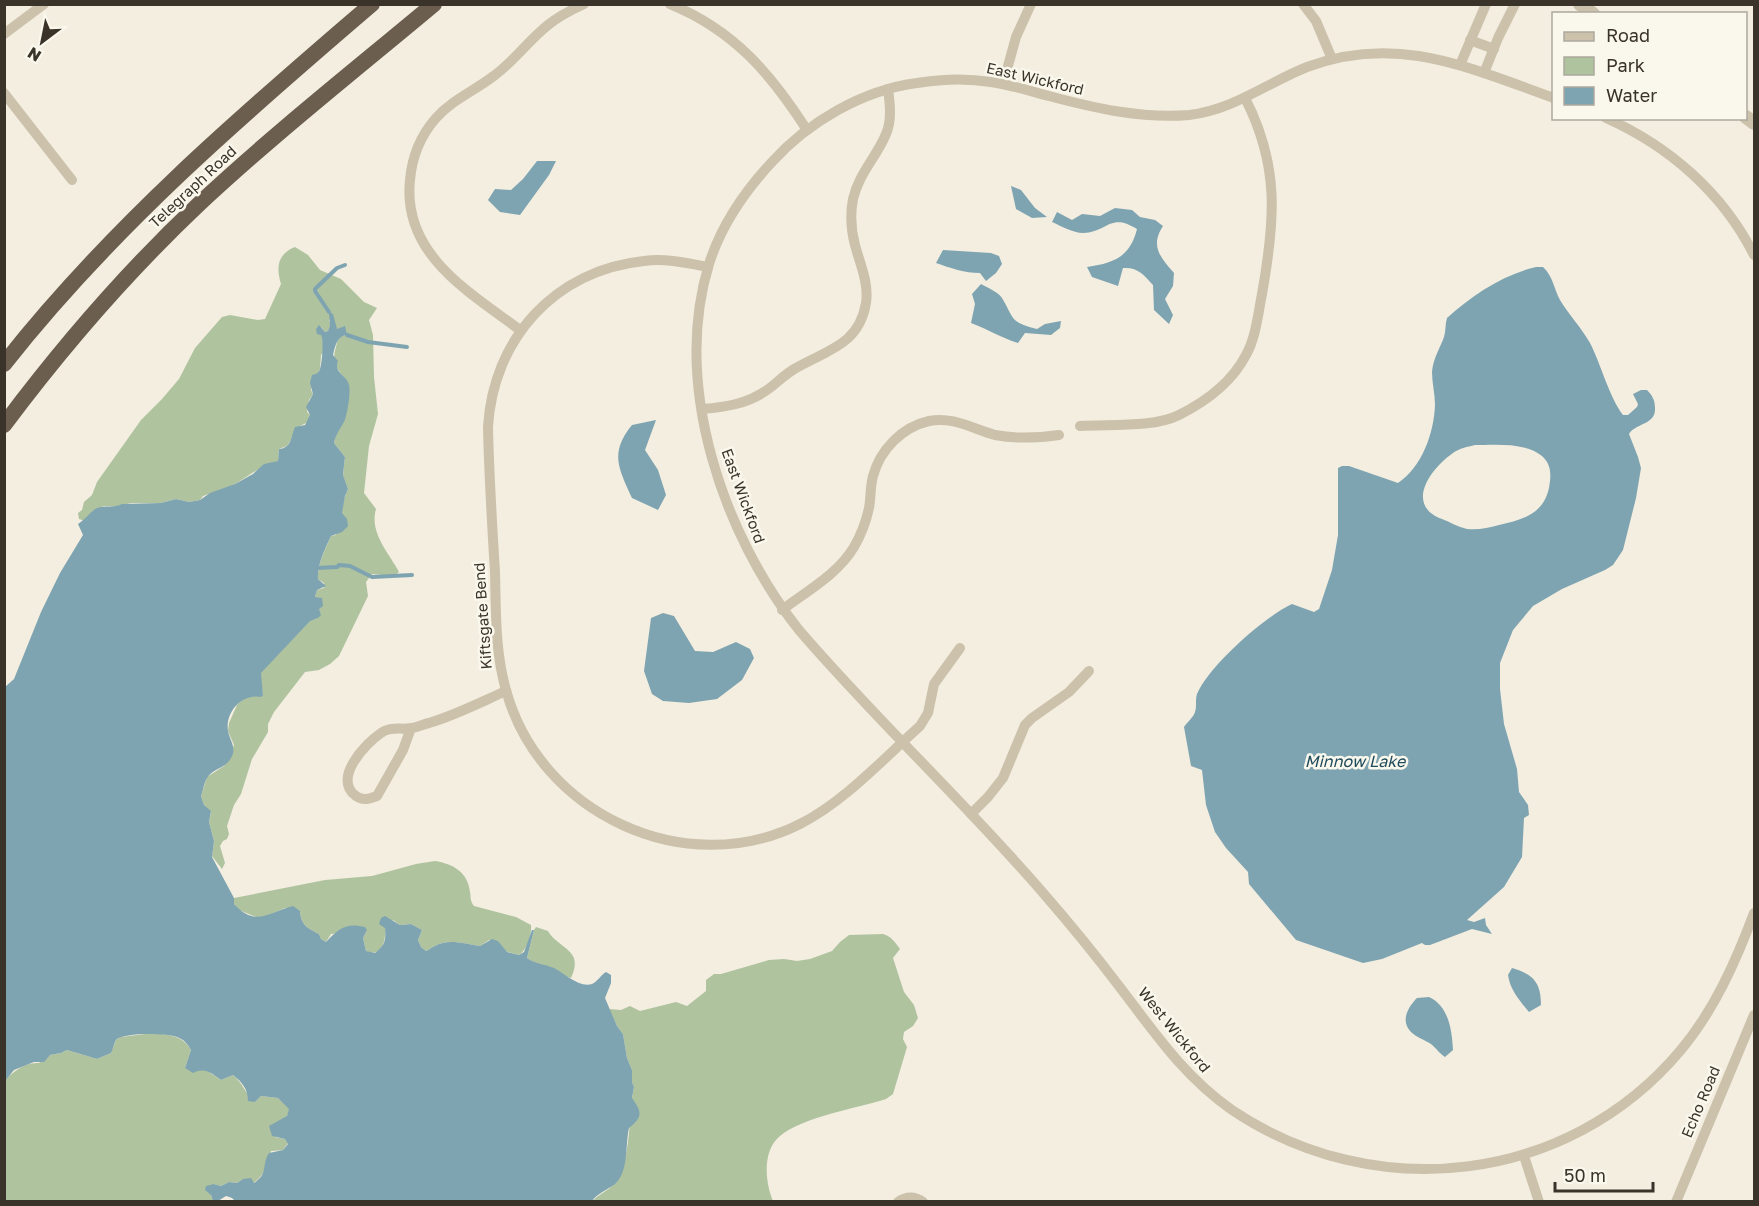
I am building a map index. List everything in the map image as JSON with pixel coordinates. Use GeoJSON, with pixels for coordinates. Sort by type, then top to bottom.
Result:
{"type":"FeatureCollection","features":[{"type":"Feature","properties":{"kind":"highway","name":"Telegraph Road"},"geometry":{"type":"LineString","coordinates":[[4,364],[73,282],[152,199],[238,119],[372,4]]}},
{"type":"Feature","properties":{"kind":"highway","name":"Telegraph Road"},"geometry":{"type":"LineString","coordinates":[[4,425],[92,316],[178,224],[280,132],[434,4]]}},
{"type":"Feature","properties":{"kind":"street"},"geometry":{"type":"LineString","coordinates":[[4,34],[44,4]]}},
{"type":"Feature","properties":{"kind":"street"},"geometry":{"type":"LineString","coordinates":[[520,330],[453,278],[429,255],[415,227],[409,197],[411,171],[414,156],[425,132],[444,110],[455,100],[480,86],[507,66],[547,26],[584,4]]}},
{"type":"Feature","properties":{"kind":"street"},"geometry":{"type":"LineString","coordinates":[[670,4],[715,28],[751,57],[770,75],[807,130]]}},
{"type":"Feature","properties":{"kind":"street"},"geometry":{"type":"LineString","coordinates":[[1003,84],[1010,53],[1031,4]]}},
{"type":"Feature","properties":{"kind":"street"},"geometry":{"type":"LineString","coordinates":[[1303,4],[1316,21],[1332,59]]}},
{"type":"Feature","properties":{"kind":"street"},"geometry":{"type":"LineString","coordinates":[[1460,65],[1486,4]]}},
{"type":"Feature","properties":{"kind":"street"},"geometry":{"type":"LineString","coordinates":[[1515,4],[1484,73],[1552,98]]}},
{"type":"Feature","properties":{"kind":"street"},"geometry":{"type":"LineString","coordinates":[[1470,40],[1494,49]]}},
{"type":"Feature","properties":{"kind":"street","name":"East Wickford"},"geometry":{"type":"LineString","coordinates":[[902,742],[831,668],[782,610],[750,556],[729,508],[711,456],[702,409],[697,342],[698,317],[708,267],[718,240],[747,191],[775,158],[807,130],[854,103],[888,89],[914,83],[977,80],[1003,84],[1102,109],[1161,116],[1204,113],[1222,108],[1278,80],[1332,59],[1366,54],[1398,52],[1429,56],[1484,73]]}},
{"type":"Feature","properties":{"kind":"street"},"geometry":{"type":"LineString","coordinates":[[702,409],[730,406],[757,396],[794,369],[836,349],[855,329],[866,303],[866,290],[852,231],[853,202],[861,174],[886,134],[890,113],[888,89]]}},
{"type":"Feature","properties":{"kind":"street"},"geometry":{"type":"LineString","coordinates":[[4,93],[72,180]]}},
{"type":"Feature","properties":{"kind":"street"},"geometry":{"type":"LineString","coordinates":[[1080,426],[1157,423],[1178,416],[1208,398],[1240,366],[1247,355],[1256,329],[1273,209],[1272,185],[1266,154],[1255,118],[1245,98]]}},
{"type":"Feature","properties":{"kind":"street"},"geometry":{"type":"LineString","coordinates":[[1610,120],[1646,139],[1686,168],[1721,205],[1755,255]]}},
{"type":"Feature","properties":{"kind":"street","name":"Kiftsgate Bend"},"geometry":{"type":"LineString","coordinates":[[708,267],[666,260],[645,260],[604,270],[578,280],[535,313],[520,330],[496,377],[488,427],[498,643],[506,691],[518,723],[538,755],[576,797],[601,815],[645,834],[678,842],[707,844],[740,842],[769,836],[800,824],[838,800],[902,742],[924,720],[934,684],[960,648]]}},
{"type":"Feature","properties":{"kind":"street"},"geometry":{"type":"LineString","coordinates":[[782,610],[833,572],[853,549],[865,523],[875,469],[888,446],[907,431],[930,421],[943,420],[967,424],[1004,436],[1021,438],[1059,435]]}},
{"type":"Feature","properties":{"kind":"street"},"geometry":{"type":"LineString","coordinates":[[971,814],[1003,778],[1025,725],[1032,717],[1069,692],[1089,671]]}},
{"type":"Feature","properties":{"kind":"street"},"geometry":{"type":"LineString","coordinates":[[411,728],[403,750],[377,796],[369,799],[359,798],[351,792],[347,779],[349,771],[370,742],[387,729],[411,728],[433,722],[506,691]]}},
{"type":"Feature","properties":{"kind":"street","name":"West Wickford"},"geometry":{"type":"LineString","coordinates":[[902,742],[1060,912],[1182,1068],[1208,1093],[1247,1121],[1281,1140],[1350,1164],[1418,1172],[1469,1169],[1524,1156],[1586,1129],[1627,1101],[1664,1069],[1694,1033],[1726,978],[1755,913]]}},
{"type":"Feature","properties":{"kind":"street","name":"Echo Road"},"geometry":{"type":"LineString","coordinates":[[1676,1202],[1755,1015]]}},
{"type":"Feature","properties":{"kind":"street"},"geometry":{"type":"LineString","coordinates":[[1524,1156],[1539,1202]]}},
{"type":"Feature","properties":{"kind":"street"},"geometry":{"type":"LineString","coordinates":[[898,1202],[904,1198],[914,1197],[924,1202]]}},
{"type":"Feature","properties":{"kind":"green space"},"geometry":{"type":"Polygon","coordinates":[[[295,247],[308,255],[320,270],[341,279],[364,302],[377,308],[369,320],[373,335],[378,414],[369,446],[364,493],[376,509],[375,526],[385,550],[399,572],[394,576],[372,574],[366,582],[368,596],[339,656],[319,670],[305,672],[274,712],[268,724],[268,732],[252,759],[241,794],[234,805],[227,826],[229,834],[227,839],[220,846],[225,863],[222,869],[212,856],[214,841],[209,822],[211,812],[204,805],[201,796],[207,777],[224,766],[234,745],[228,731],[237,705],[245,697],[263,695],[260,673],[310,620],[318,618],[319,599],[315,597],[317,590],[324,588],[324,583],[318,579],[319,568],[331,536],[336,535],[348,489],[343,476],[345,457],[334,443],[347,406],[349,393],[334,356],[339,339],[347,335],[337,329],[329,319],[331,326],[328,331],[325,332],[321,327],[324,351],[321,355],[320,369],[312,385],[313,394],[309,400],[307,412],[310,415],[308,422],[300,426],[287,446],[279,449],[278,461],[261,468],[231,486],[203,496],[200,500],[189,502],[176,499],[161,503],[104,506],[93,511],[85,521],[79,519],[78,513],[141,420],[179,379],[195,348],[222,317],[230,315],[265,319],[281,284],[279,262],[285,253],[295,247]]]}},
{"type":"Feature","properties":{"kind":"green space"},"geometry":{"type":"Polygon","coordinates":[[[435,861],[448,864],[463,874],[469,885],[474,906],[516,917],[531,925],[531,933],[522,953],[519,955],[504,951],[498,941],[489,940],[480,946],[445,942],[426,951],[418,940],[422,930],[411,924],[400,925],[393,920],[385,928],[382,947],[371,953],[366,951],[363,938],[367,930],[331,934],[326,942],[319,934],[305,925],[300,911],[285,908],[265,917],[256,917],[239,910],[234,904],[234,898],[325,880],[372,876],[435,861]]]}},
{"type":"Feature","properties":{"kind":"green space"},"geometry":{"type":"Polygon","coordinates":[[[536,927],[548,931],[573,955],[575,961],[571,978],[527,958],[536,927]]]}},
{"type":"Feature","properties":{"kind":"green space"},"geometry":{"type":"Polygon","coordinates":[[[883,934],[891,938],[900,949],[893,958],[904,992],[914,1005],[918,1018],[913,1026],[904,1032],[903,1039],[907,1047],[893,1094],[886,1099],[802,1123],[780,1136],[770,1150],[767,1167],[768,1185],[773,1201],[592,1202],[612,1186],[620,1175],[627,1151],[634,1087],[623,1034],[609,1009],[621,1010],[630,1006],[640,1011],[676,1002],[687,1006],[706,991],[706,980],[714,974],[769,960],[810,959],[832,951],[849,935],[883,934]]]}},
{"type":"Feature","properties":{"kind":"green space"},"geometry":{"type":"Polygon","coordinates":[[[153,1033],[184,1041],[191,1050],[185,1068],[206,1070],[221,1080],[233,1075],[255,1102],[261,1096],[278,1098],[290,1109],[273,1132],[275,1137],[285,1139],[288,1143],[283,1150],[271,1151],[260,1177],[253,1183],[243,1179],[237,1183],[229,1182],[221,1186],[214,1184],[211,1195],[213,1201],[5,1201],[4,1081],[20,1068],[39,1063],[50,1055],[67,1050],[97,1059],[111,1053],[116,1040],[121,1037],[153,1033]]]}},
{"type":"Feature","properties":{"kind":"water"},"geometry":{"type":"Polygon","coordinates":[[[537,161],[556,161],[549,175],[520,215],[500,212],[488,200],[495,189],[511,190],[537,161]]]}},
{"type":"Feature","properties":{"kind":"water"},"geometry":{"type":"Polygon","coordinates":[[[1011,186],[1021,190],[1035,208],[1047,217],[1032,218],[1016,209],[1011,186]]]}},
{"type":"Feature","properties":{"kind":"water"},"geometry":{"type":"Polygon","coordinates":[[[1115,208],[1132,210],[1140,217],[1155,220],[1163,226],[1157,240],[1158,251],[1174,273],[1173,286],[1165,299],[1173,315],[1169,324],[1154,310],[1153,285],[1140,272],[1123,268],[1118,286],[1092,277],[1087,267],[1120,257],[1130,246],[1137,229],[1121,222],[1091,232],[1079,233],[1052,222],[1057,212],[1072,220],[1082,214],[1100,216],[1115,208]]]}},
{"type":"Feature","properties":{"kind":"water"},"geometry":{"type":"Polygon","coordinates":[[[943,250],[991,253],[999,256],[1002,264],[986,281],[980,273],[963,271],[936,263],[943,250]]]}},
{"type":"Feature","properties":{"kind":"water","name":"Minnow Lake"},"geometry":{"type":"Polygon","coordinates":[[[1543,267],[1549,274],[1560,300],[1590,343],[1613,399],[1623,415],[1628,415],[1637,407],[1638,404],[1633,394],[1647,390],[1653,398],[1655,408],[1652,418],[1629,434],[1641,468],[1636,498],[1623,550],[1613,565],[1562,589],[1533,606],[1513,630],[1500,663],[1504,724],[1517,769],[1519,792],[1528,805],[1529,815],[1524,818],[1522,857],[1504,887],[1467,920],[1474,922],[1485,918],[1486,925],[1492,934],[1472,929],[1430,945],[1422,943],[1382,959],[1363,963],[1296,940],[1249,884],[1248,872],[1215,832],[1206,805],[1202,770],[1191,766],[1184,727],[1196,710],[1197,694],[1203,683],[1238,643],[1280,610],[1292,604],[1314,612],[1319,609],[1332,570],[1338,535],[1338,468],[1349,466],[1398,483],[1414,468],[1425,448],[1432,427],[1435,405],[1433,367],[1444,337],[1447,318],[1488,287],[1523,271],[1543,267]],[[1475,445],[1453,453],[1430,477],[1423,496],[1425,505],[1431,513],[1460,527],[1476,529],[1518,520],[1533,513],[1544,501],[1548,492],[1550,474],[1545,459],[1519,446],[1475,445]]]}},
{"type":"Feature","properties":{"kind":"water"},"geometry":{"type":"Polygon","coordinates":[[[981,284],[1000,296],[1017,322],[1037,329],[1045,324],[1061,321],[1060,328],[1051,335],[1025,333],[1018,343],[971,323],[975,304],[972,294],[981,284]]]}},
{"type":"Feature","properties":{"kind":"water"},"geometry":{"type":"Polygon","coordinates":[[[329,312],[333,314],[337,329],[345,326],[347,335],[339,339],[333,355],[338,361],[337,368],[348,382],[349,388],[345,419],[334,443],[345,457],[343,475],[348,489],[342,513],[347,519],[348,526],[342,532],[331,536],[320,563],[318,579],[326,586],[317,590],[315,597],[322,598],[323,606],[319,609],[321,615],[310,621],[261,673],[263,695],[241,701],[229,717],[228,731],[233,754],[226,764],[209,775],[201,796],[204,805],[211,811],[209,822],[214,841],[212,857],[234,898],[234,904],[242,911],[256,917],[293,906],[300,911],[305,926],[319,934],[326,942],[334,933],[347,926],[365,927],[367,930],[363,938],[366,951],[375,953],[385,940],[385,928],[379,924],[381,918],[385,916],[400,925],[411,924],[422,930],[418,940],[426,951],[445,942],[480,946],[492,939],[498,941],[507,952],[519,955],[524,952],[532,930],[534,930],[527,958],[530,960],[554,968],[587,985],[596,982],[606,972],[611,975],[611,983],[605,998],[623,1034],[627,1058],[632,1070],[634,1087],[632,1098],[640,1114],[637,1121],[629,1128],[623,1173],[615,1184],[592,1201],[236,1202],[226,1196],[213,1201],[211,1195],[205,1190],[206,1186],[214,1184],[221,1186],[229,1182],[237,1183],[251,1178],[254,1183],[262,1176],[269,1153],[283,1150],[288,1144],[285,1139],[272,1136],[269,1126],[287,1116],[289,1109],[278,1098],[261,1096],[255,1102],[248,1101],[244,1086],[233,1075],[221,1080],[208,1072],[193,1073],[185,1068],[191,1050],[180,1038],[172,1036],[146,1034],[120,1037],[116,1040],[111,1053],[97,1059],[67,1050],[50,1055],[44,1062],[34,1062],[14,1070],[5,1081],[5,687],[14,679],[41,612],[60,573],[83,535],[78,524],[93,511],[100,507],[122,504],[161,503],[176,499],[189,502],[200,500],[210,493],[235,484],[253,474],[264,464],[278,461],[279,449],[289,444],[295,427],[305,425],[310,415],[306,407],[313,394],[310,383],[312,375],[318,373],[320,369],[322,352],[322,338],[317,334],[316,329],[319,325],[325,332],[328,331],[329,312]]]}},
{"type":"Feature","properties":{"kind":"water"},"geometry":{"type":"Polygon","coordinates":[[[656,420],[645,450],[658,470],[666,495],[658,510],[632,498],[618,461],[620,444],[632,425],[656,420]]]}},
{"type":"Feature","properties":{"kind":"water"},"geometry":{"type":"Polygon","coordinates":[[[663,613],[674,616],[695,651],[713,652],[736,642],[750,649],[754,658],[742,680],[717,699],[689,703],[663,701],[652,694],[644,671],[651,618],[663,613]]]}},
{"type":"Feature","properties":{"kind":"water"},"geometry":{"type":"Polygon","coordinates":[[[1512,968],[1530,976],[1539,990],[1541,1005],[1529,1012],[1511,986],[1508,975],[1512,968]]]}},
{"type":"Feature","properties":{"kind":"water"},"geometry":{"type":"Polygon","coordinates":[[[1429,997],[1441,1006],[1450,1027],[1453,1050],[1445,1057],[1431,1044],[1413,1034],[1406,1023],[1406,1014],[1417,998],[1429,997]]]}},
{"type":"Feature","properties":{"kind":"waterway"},"geometry":{"type":"LineString","coordinates":[[329,312],[315,289],[337,268],[345,265]]}},
{"type":"Feature","properties":{"kind":"waterway"},"geometry":{"type":"LineString","coordinates":[[347,335],[368,342],[407,347]]}},
{"type":"Feature","properties":{"kind":"waterway"},"geometry":{"type":"LineString","coordinates":[[317,568],[350,566],[372,577],[412,575]]}}]}
